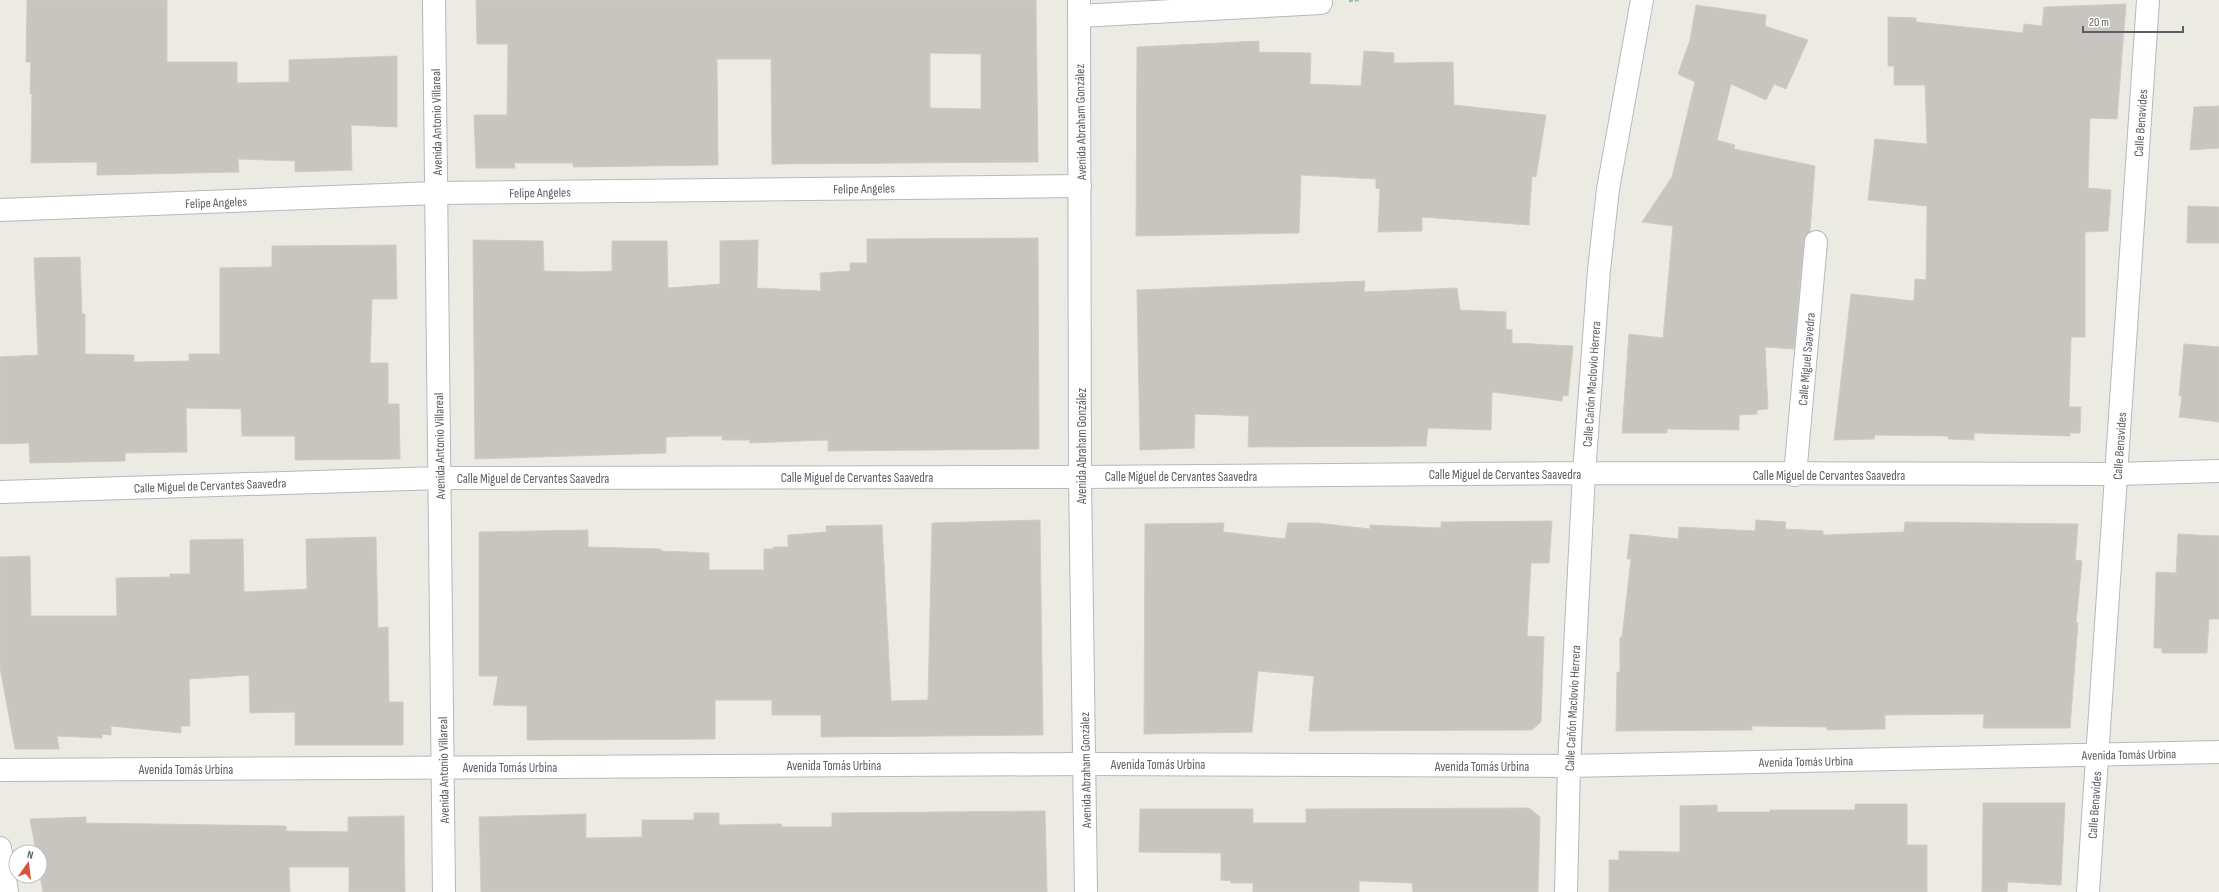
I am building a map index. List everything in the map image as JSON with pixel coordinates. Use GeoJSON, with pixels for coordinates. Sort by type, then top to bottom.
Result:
{"type":"FeatureCollection","features":[{"type":"Feature","properties":{"kind":"street","name":"Avenida Antonio Villareal"},"geometry":{"type":"LineString","coordinates":[[434,0],[444,892]]}},
{"type":"Feature","properties":{"kind":"street","name":"Calle Cañón Maclovio Herrera"},"geometry":{"type":"LineString","coordinates":[[1566,892],[1569,766],[1584,474],[1599,270],[1608,189],[1642,0]]}},
{"type":"Feature","properties":{"kind":"street","name":"Calle Benavides"},"geometry":{"type":"LineString","coordinates":[[2088,892],[2148,0]]}},
{"type":"Feature","properties":{"kind":"street"},"geometry":{"type":"LineString","coordinates":[[1079,8],[1321,3]]}},
{"type":"Feature","properties":{"kind":"street","name":"Avenida Abraham González"},"geometry":{"type":"LineString","coordinates":[[1079,8],[1080,477],[1086,892]]}},
{"type":"Feature","properties":{"kind":"street","name":"Felipe Angeles"},"geometry":{"type":"LineString","coordinates":[[0,210],[436,193],[1080,186]]}},
{"type":"Feature","properties":{"kind":"street","name":"Calle Miguel Saavedra"},"geometry":{"type":"LineString","coordinates":[[1795,475],[1816,242]]}},
{"type":"Feature","properties":{"kind":"street","name":"Calle Miguel de Cervantes Saavedra"},"geometry":{"type":"LineString","coordinates":[[0,492],[440,478],[1080,477],[1584,474],[2117,474],[2219,471]]}},
{"type":"Feature","properties":{"kind":"street","name":"Avenida Tomás Urbina"},"geometry":{"type":"LineString","coordinates":[[0,770],[1085,764],[1569,766],[2219,752]]}},
{"type":"Feature","properties":{"kind":"street"},"geometry":{"type":"LineString","coordinates":[[0,848],[7,892]]}},
{"type":"Feature","properties":{"kind":"building"},"geometry":{"type":"Polygon","coordinates":[[[27,0],[167,0],[167,62],[237,62],[237,83],[289,82],[289,60],[397,56],[397,127],[351,125],[352,170],[295,172],[295,161],[238,159],[239,172],[97,175],[97,162],[31,163],[32,94],[30,94],[31,62],[26,62],[27,0]]]}},
{"type":"Feature","properties":{"kind":"building"},"geometry":{"type":"Polygon","coordinates":[[[476,0],[1036,0],[1038,162],[772,164],[771,59],[717,59],[718,165],[573,167],[573,163],[514,163],[515,168],[476,168],[474,115],[507,115],[508,44],[477,44],[476,0]],[[930,53],[930,108],[981,109],[981,54],[930,53]]]}},
{"type":"Feature","properties":{"kind":"building"},"geometry":{"type":"Polygon","coordinates":[[[2126,4],[2117,119],[2090,118],[2088,188],[2111,190],[2108,231],[2085,232],[2085,337],[2071,337],[2069,407],[2081,407],[2080,433],[2070,433],[2070,436],[1974,433],[1974,440],[1948,439],[1948,436],[1875,435],[1874,439],[1834,440],[1851,294],[1914,301],[1915,279],[1926,280],[1927,206],[1868,200],[1875,139],[1927,144],[1925,85],[1894,85],[1894,66],[1888,66],[1888,17],[1916,18],[1916,22],[2023,33],[2024,24],[2042,26],[2044,7],[2126,4]]]}},
{"type":"Feature","properties":{"kind":"building"},"geometry":{"type":"Polygon","coordinates":[[[1696,5],[1766,15],[1765,26],[1808,40],[1786,89],[1774,84],[1766,100],[1731,84],[1717,140],[1735,145],[1734,149],[1815,166],[1810,231],[1804,241],[1794,349],[1765,347],[1768,409],[1757,410],[1757,414],[1739,415],[1739,430],[1667,429],[1667,433],[1622,433],[1629,334],[1663,338],[1673,226],[1642,222],[1672,177],[1695,82],[1678,74],[1690,40],[1696,5]]]}},
{"type":"Feature","properties":{"kind":"building"},"geometry":{"type":"Polygon","coordinates":[[[1259,41],[1259,52],[1311,53],[1310,84],[1361,86],[1364,51],[1394,53],[1394,63],[1453,62],[1454,105],[1546,115],[1536,177],[1532,176],[1529,225],[1422,217],[1422,231],[1378,232],[1380,189],[1376,188],[1376,179],[1301,175],[1299,233],[1136,236],[1137,47],[1259,41]]]}},
{"type":"Feature","properties":{"kind":"building"},"geometry":{"type":"Polygon","coordinates":[[[2219,106],[2219,148],[2190,150],[2194,107],[2219,106]]]}},
{"type":"Feature","properties":{"kind":"building"},"geometry":{"type":"Polygon","coordinates":[[[2188,206],[2219,207],[2219,243],[2187,243],[2188,206]]]}},
{"type":"Feature","properties":{"kind":"building"},"geometry":{"type":"Polygon","coordinates":[[[1038,238],[1039,449],[828,451],[828,440],[750,443],[750,440],[722,440],[722,436],[693,436],[666,437],[666,453],[475,459],[473,240],[543,241],[544,271],[584,272],[612,271],[612,241],[667,241],[668,288],[720,284],[720,241],[758,240],[757,288],[821,291],[820,273],[850,271],[850,263],[867,263],[867,239],[1038,238]]]}},
{"type":"Feature","properties":{"kind":"building"},"geometry":{"type":"Polygon","coordinates":[[[396,245],[397,299],[372,299],[370,363],[388,363],[388,404],[399,404],[400,459],[295,460],[295,436],[242,436],[241,409],[186,408],[187,452],[125,453],[125,461],[30,463],[29,443],[0,444],[0,357],[38,355],[34,258],[80,257],[82,314],[85,314],[85,354],[134,355],[134,362],[189,361],[189,354],[220,354],[220,268],[272,267],[272,246],[396,245]]]}},
{"type":"Feature","properties":{"kind":"building"},"geometry":{"type":"Polygon","coordinates":[[[1365,281],[1364,292],[1457,288],[1460,310],[1506,312],[1506,329],[1512,330],[1512,343],[1573,346],[1568,396],[1563,395],[1562,401],[1492,392],[1491,430],[1428,428],[1426,446],[1248,447],[1249,416],[1195,414],[1194,448],[1140,450],[1137,290],[1365,281]]]}},
{"type":"Feature","properties":{"kind":"building"},"geometry":{"type":"Polygon","coordinates":[[[2184,344],[2219,347],[2219,422],[2179,417],[2182,396],[2179,396],[2184,344]]]}},
{"type":"Feature","properties":{"kind":"building"},"geometry":{"type":"Polygon","coordinates":[[[1040,520],[1043,735],[821,737],[821,715],[772,715],[772,700],[715,700],[715,739],[527,740],[527,706],[493,705],[498,676],[479,676],[479,532],[588,530],[588,547],[661,549],[661,551],[709,553],[709,570],[764,570],[764,549],[788,547],[788,535],[826,532],[826,526],[882,525],[891,701],[928,700],[932,523],[1040,520]]]}},
{"type":"Feature","properties":{"kind":"building"},"geometry":{"type":"Polygon","coordinates":[[[1756,520],[1786,522],[1785,529],[1823,531],[1823,535],[1904,532],[1905,522],[2078,524],[2075,560],[2082,561],[2076,623],[2078,623],[2070,728],[1983,728],[1984,714],[1885,715],[1885,729],[1827,730],[1827,727],[1752,726],[1752,730],[1616,731],[1617,672],[1620,672],[1620,637],[1622,637],[1631,559],[1627,559],[1630,534],[1678,539],[1679,527],[1755,531],[1756,520]]]}},
{"type":"Feature","properties":{"kind":"building"},"geometry":{"type":"Polygon","coordinates":[[[1552,521],[1549,563],[1531,563],[1527,636],[1544,637],[1541,722],[1532,730],[1309,731],[1314,676],[1258,671],[1252,732],[1144,734],[1145,524],[1224,523],[1223,532],[1285,539],[1288,523],[1317,523],[1370,529],[1370,525],[1441,528],[1441,522],[1552,521]]]}},
{"type":"Feature","properties":{"kind":"building"},"geometry":{"type":"Polygon","coordinates":[[[2178,534],[2219,536],[2219,619],[2209,619],[2207,653],[2162,653],[2162,648],[2154,648],[2156,572],[2176,573],[2178,534]]]}},
{"type":"Feature","properties":{"kind":"building"},"geometry":{"type":"Polygon","coordinates":[[[376,537],[378,628],[388,627],[389,702],[403,702],[403,745],[295,745],[295,712],[250,713],[249,675],[189,679],[190,726],[181,726],[181,733],[111,726],[111,735],[102,734],[102,738],[57,736],[59,749],[15,749],[0,668],[0,557],[30,556],[31,616],[117,616],[116,578],[170,577],[170,574],[190,574],[190,540],[243,539],[244,592],[307,589],[306,539],[376,537]]]}},
{"type":"Feature","properties":{"kind":"building"},"geometry":{"type":"Polygon","coordinates":[[[1983,803],[2065,803],[2061,885],[2008,882],[2007,892],[1982,892],[1983,803]]]}},
{"type":"Feature","properties":{"kind":"building"},"geometry":{"type":"Polygon","coordinates":[[[1855,804],[1907,804],[1907,845],[1927,845],[1927,892],[1609,892],[1609,860],[1619,860],[1619,851],[1680,852],[1680,806],[1717,805],[1717,812],[1770,812],[1770,810],[1855,810],[1855,804]]]}},
{"type":"Feature","properties":{"kind":"building"},"geometry":{"type":"Polygon","coordinates":[[[1529,808],[1540,817],[1538,892],[1413,892],[1412,883],[1359,881],[1359,892],[1253,892],[1253,883],[1231,883],[1231,881],[1221,880],[1221,853],[1139,852],[1140,809],[1253,809],[1253,823],[1306,823],[1306,809],[1529,808]]]}},
{"type":"Feature","properties":{"kind":"building"},"geometry":{"type":"Polygon","coordinates":[[[1045,811],[1047,892],[481,892],[479,817],[586,814],[586,838],[642,837],[642,820],[694,820],[694,813],[719,813],[719,825],[781,824],[782,827],[832,827],[832,813],[1045,811]]]}},
{"type":"Feature","properties":{"kind":"building"},"geometry":{"type":"Polygon","coordinates":[[[404,816],[405,892],[349,892],[349,867],[289,867],[290,892],[43,892],[42,884],[48,884],[48,844],[35,844],[30,819],[86,817],[86,823],[286,826],[286,831],[348,832],[348,817],[404,816]]]}}]}
